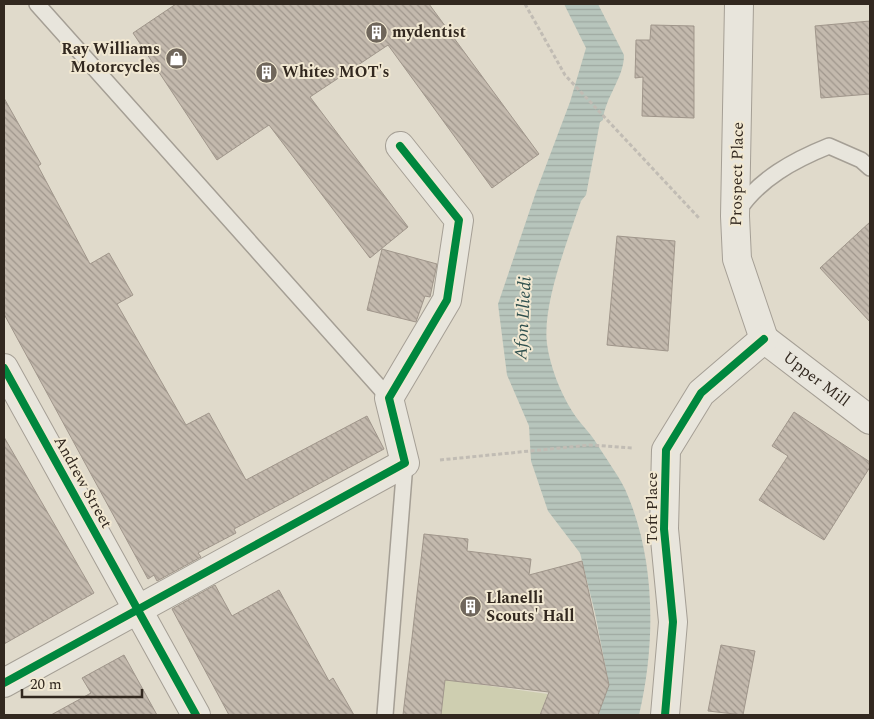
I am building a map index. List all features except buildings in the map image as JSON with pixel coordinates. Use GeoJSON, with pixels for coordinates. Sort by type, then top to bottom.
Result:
{"type":"FeatureCollection","features":[{"type":"Feature","properties":{"kind":"street","name":"Prospect Place"},"geometry":{"type":"LineString","coordinates":[[740,4],[735,216],[737,259],[764,339]]}},
{"type":"Feature","properties":{"kind":"street"},"geometry":{"type":"LineString","coordinates":[[4,683],[405,463],[389,398],[447,300],[459,220],[400,146]]}},
{"type":"Feature","properties":{"kind":"street","name":"Upper Mill"},"geometry":{"type":"LineString","coordinates":[[764,339],[870,420]]}},
{"type":"Feature","properties":{"kind":"street","name":"Toft Place"},"geometry":{"type":"LineString","coordinates":[[665,715],[673,622],[664,530],[666,450],[702,393],[764,339]]}},
{"type":"Feature","properties":{"kind":"street","name":"Andrew Street"},"geometry":{"type":"LineString","coordinates":[[4,368],[196,715]]}},
{"type":"Feature","properties":{"kind":"lane"},"geometry":{"type":"LineString","coordinates":[[37,4],[389,398]]}},
{"type":"Feature","properties":{"kind":"lane"},"geometry":{"type":"LineString","coordinates":[[735,216],[749,195],[764,182],[800,157],[829,146],[861,160],[870,168]]}},
{"type":"Feature","properties":{"kind":"lane"},"geometry":{"type":"LineString","coordinates":[[385,715],[405,463]]}},
{"type":"Feature","properties":{"kind":"path"},"geometry":{"type":"LineString","coordinates":[[525,4],[566,75],[737,259]]}},
{"type":"Feature","properties":{"kind":"path"},"geometry":{"type":"LineString","coordinates":[[405,463],[590,444],[633,448]]}},
{"type":"Feature","properties":{"kind":"green space"},"geometry":{"type":"Polygon","coordinates":[[[449,644],[454,681],[548,694],[540,715],[441,715],[449,644]]]}},
{"type":"Feature","properties":{"kind":"water","name":"Afon Lliedi"},"geometry":{"type":"Polygon","coordinates":[[[564,4],[598,4],[624,55],[621,72],[607,103],[603,120],[600,122],[586,195],[581,201],[557,272],[548,310],[546,328],[548,352],[560,387],[575,415],[622,483],[643,543],[648,572],[650,630],[645,687],[639,715],[598,715],[609,685],[595,613],[580,553],[548,511],[531,461],[529,426],[507,375],[498,304],[536,192],[570,102],[586,48],[564,4]]]}},
{"type":"Feature","properties":{"kind":"cycle path"},"geometry":{"type":"LineString","coordinates":[[4,683],[405,463],[389,398],[447,300],[459,220],[400,146]]}},
{"type":"Feature","properties":{"kind":"cycle path"},"geometry":{"type":"LineString","coordinates":[[665,715],[673,622],[664,529],[666,450],[701,393],[764,339]]}},
{"type":"Feature","properties":{"kind":"cycle path"},"geometry":{"type":"LineString","coordinates":[[4,368],[196,715]]}},
{"type":"Feature","properties":{"kind":"place","name":"mydentist"},"geometry":{"type":"Point","coordinates":[376,32]}},
{"type":"Feature","properties":{"kind":"place","name":"Ray Williams Motorcycles"},"geometry":{"type":"Point","coordinates":[176,58]}},
{"type":"Feature","properties":{"kind":"place","name":"Whites MOT's"},"geometry":{"type":"Point","coordinates":[266,72]}},
{"type":"Feature","properties":{"kind":"place","name":"Llanelli Scouts' Hall"},"geometry":{"type":"Point","coordinates":[470,607]}}]}
